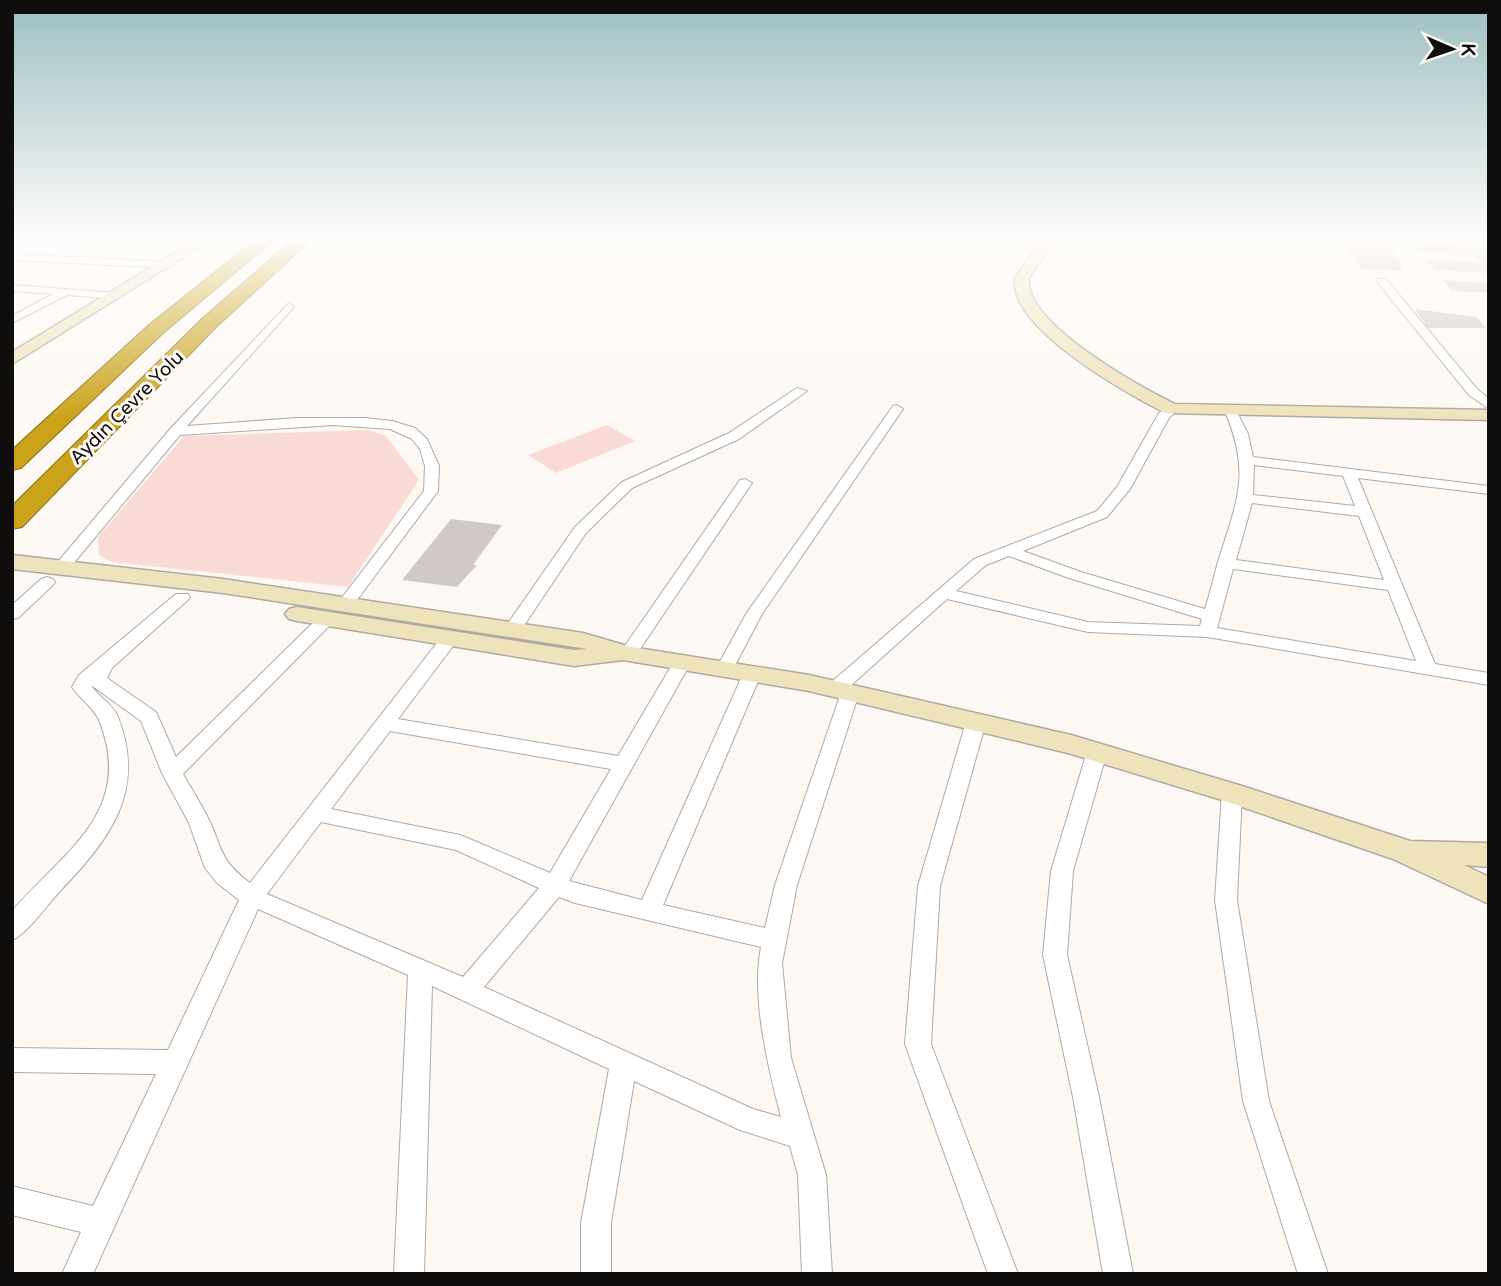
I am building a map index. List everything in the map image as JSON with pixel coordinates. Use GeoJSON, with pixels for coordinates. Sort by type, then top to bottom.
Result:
{"type":"FeatureCollection","features":[{"type":"Feature","properties":{"kind":"highway","name":"Aydın Çevre Yolu"},"geometry":{"type":"LineString","coordinates":[[12,463],[156,329],[194,298]]}},
{"type":"Feature","properties":{"kind":"highway","name":"Aydın Çevre Yolu"},"geometry":{"type":"LineString","coordinates":[[12,522],[237,298]]}},
{"type":"Feature","properties":{"kind":"main road"},"geometry":{"type":"LineString","coordinates":[[12,359],[114,298]]}},
{"type":"Feature","properties":{"kind":"main road"},"geometry":{"type":"LineString","coordinates":[[1025,298],[1027,303],[1092,363],[1128,388],[1172,409],[1489,415]]}},
{"type":"Feature","properties":{"kind":"main road"},"geometry":{"type":"LineString","coordinates":[[12,562],[54,574],[181,598],[513,629],[583,640],[628,654],[842,691],[1097,752],[1233,793],[1404,851],[1489,891]]}},
{"type":"Feature","properties":{"kind":"main road"},"geometry":{"type":"LineString","coordinates":[[12,579],[54,574],[336,611],[450,638],[574,658],[628,654]]}},
{"type":"Feature","properties":{"kind":"main road"},"geometry":{"type":"LineString","coordinates":[[1404,851],[1489,855]]}},
{"type":"Feature","properties":{"kind":"street"},"geometry":{"type":"LineString","coordinates":[[12,320],[54,298]]}},
{"type":"Feature","properties":{"kind":"street"},"geometry":{"type":"LineString","coordinates":[[1396,298],[1457,369],[1473,392],[1489,405]]}},
{"type":"Feature","properties":{"kind":"street"},"geometry":{"type":"LineString","coordinates":[[12,614],[54,574],[176,430],[289,306]]}},
{"type":"Feature","properties":{"kind":"street"},"geometry":{"type":"LineString","coordinates":[[1457,369],[1489,389]]}},
{"type":"Feature","properties":{"kind":"street"},"geometry":{"type":"LineString","coordinates":[[513,629],[580,530],[627,485],[734,436],[801,391]]}},
{"type":"Feature","properties":{"kind":"street"},"geometry":{"type":"LineString","coordinates":[[725,669],[754,614],[897,409]]}},
{"type":"Feature","properties":{"kind":"street"},"geometry":{"type":"LineString","coordinates":[[817,1274],[812,1175],[778,1058],[770,963],[786,885],[842,691],[980,562],[1102,514],[1123,489],[1164,415],[1172,409]]}},
{"type":"Feature","properties":{"kind":"street"},"geometry":{"type":"LineString","coordinates":[[1209,624],[1245,498],[1247,460],[1241,434],[1230,409]]}},
{"type":"Feature","properties":{"kind":"street"},"geometry":{"type":"LineString","coordinates":[[172,773],[336,611],[431,491],[435,479],[431,457],[412,432],[400,426],[362,423],[176,430]]}},
{"type":"Feature","properties":{"kind":"street"},"geometry":{"type":"LineString","coordinates":[[1247,460],[1489,490]]}},
{"type":"Feature","properties":{"kind":"street"},"geometry":{"type":"LineString","coordinates":[[1349,474],[1429,671]]}},
{"type":"Feature","properties":{"kind":"street"},"geometry":{"type":"LineString","coordinates":[[628,654],[745,483]]}},
{"type":"Feature","properties":{"kind":"street"},"geometry":{"type":"LineString","coordinates":[[1245,498],[1364,512]]}},
{"type":"Feature","properties":{"kind":"street"},"geometry":{"type":"LineString","coordinates":[[1009,551],[1209,624],[1429,671],[1489,679]]}},
{"type":"Feature","properties":{"kind":"street"},"geometry":{"type":"LineString","coordinates":[[1225,563],[1394,586]]}},
{"type":"Feature","properties":{"kind":"street"},"geometry":{"type":"LineString","coordinates":[[946,594],[1088,627],[1209,624]]}},
{"type":"Feature","properties":{"kind":"street"},"geometry":{"type":"LineString","coordinates":[[12,930],[22,916],[88,848],[109,816],[120,768],[108,716],[81,687],[85,679],[105,665],[181,598]]}},
{"type":"Feature","properties":{"kind":"street"},"geometry":{"type":"LineString","coordinates":[[77,1274],[252,897],[450,638]]}},
{"type":"Feature","properties":{"kind":"street"},"geometry":{"type":"LineString","coordinates":[[467,990],[555,885],[682,662]]}},
{"type":"Feature","properties":{"kind":"street"},"geometry":{"type":"LineString","coordinates":[[105,665],[97,680],[149,717],[172,773],[200,823],[213,862],[225,877],[252,897],[467,990],[750,1121],[801,1136]]}},
{"type":"Feature","properties":{"kind":"street"},"geometry":{"type":"LineString","coordinates":[[649,911],[752,674]]}},
{"type":"Feature","properties":{"kind":"street"},"geometry":{"type":"LineString","coordinates":[[976,722],[929,887],[918,1044],[1003,1274]]}},
{"type":"Feature","properties":{"kind":"street"},"geometry":{"type":"LineString","coordinates":[[383,723],[624,764]]}},
{"type":"Feature","properties":{"kind":"street"},"geometry":{"type":"LineString","coordinates":[[1097,752],[1062,871],[1055,955],[1086,1097],[1118,1274]]}},
{"type":"Feature","properties":{"kind":"street"},"geometry":{"type":"LineString","coordinates":[[1233,793],[1226,900],[1256,1101],[1313,1274]]}},
{"type":"Feature","properties":{"kind":"street"},"geometry":{"type":"LineString","coordinates":[[314,813],[460,843],[575,894],[775,940]]}},
{"type":"Feature","properties":{"kind":"street"},"geometry":{"type":"LineString","coordinates":[[409,1274],[420,969]]}},
{"type":"Feature","properties":{"kind":"street"},"geometry":{"type":"LineString","coordinates":[[12,1060],[174,1062]]}},
{"type":"Feature","properties":{"kind":"street"},"geometry":{"type":"LineString","coordinates":[[596,1274],[596,1223],[624,1061]]}},
{"type":"Feature","properties":{"kind":"street"},"geometry":{"type":"LineString","coordinates":[[12,1200],[100,1223]]}},
{"type":"Feature","properties":{"kind":"shaded area"},"geometry":{"type":"Polygon","coordinates":[[[607,425],[635,441],[556,473],[528,455],[607,425]]]}},
{"type":"Feature","properties":{"kind":"shaded area"},"geometry":{"type":"Polygon","coordinates":[[[369,430],[386,436],[419,480],[348,587],[112,562],[99,555],[98,537],[184,436],[369,430]]]}},
{"type":"Feature","properties":{"kind":"building"},"geometry":{"type":"Polygon","coordinates":[[[1415,309],[1477,317],[1486,328],[1428,328],[1415,309]]]}},
{"type":"Feature","properties":{"kind":"building"},"geometry":{"type":"Polygon","coordinates":[[[451,519],[502,525],[473,565],[477,565],[457,587],[402,580],[451,519]]]}}]}
